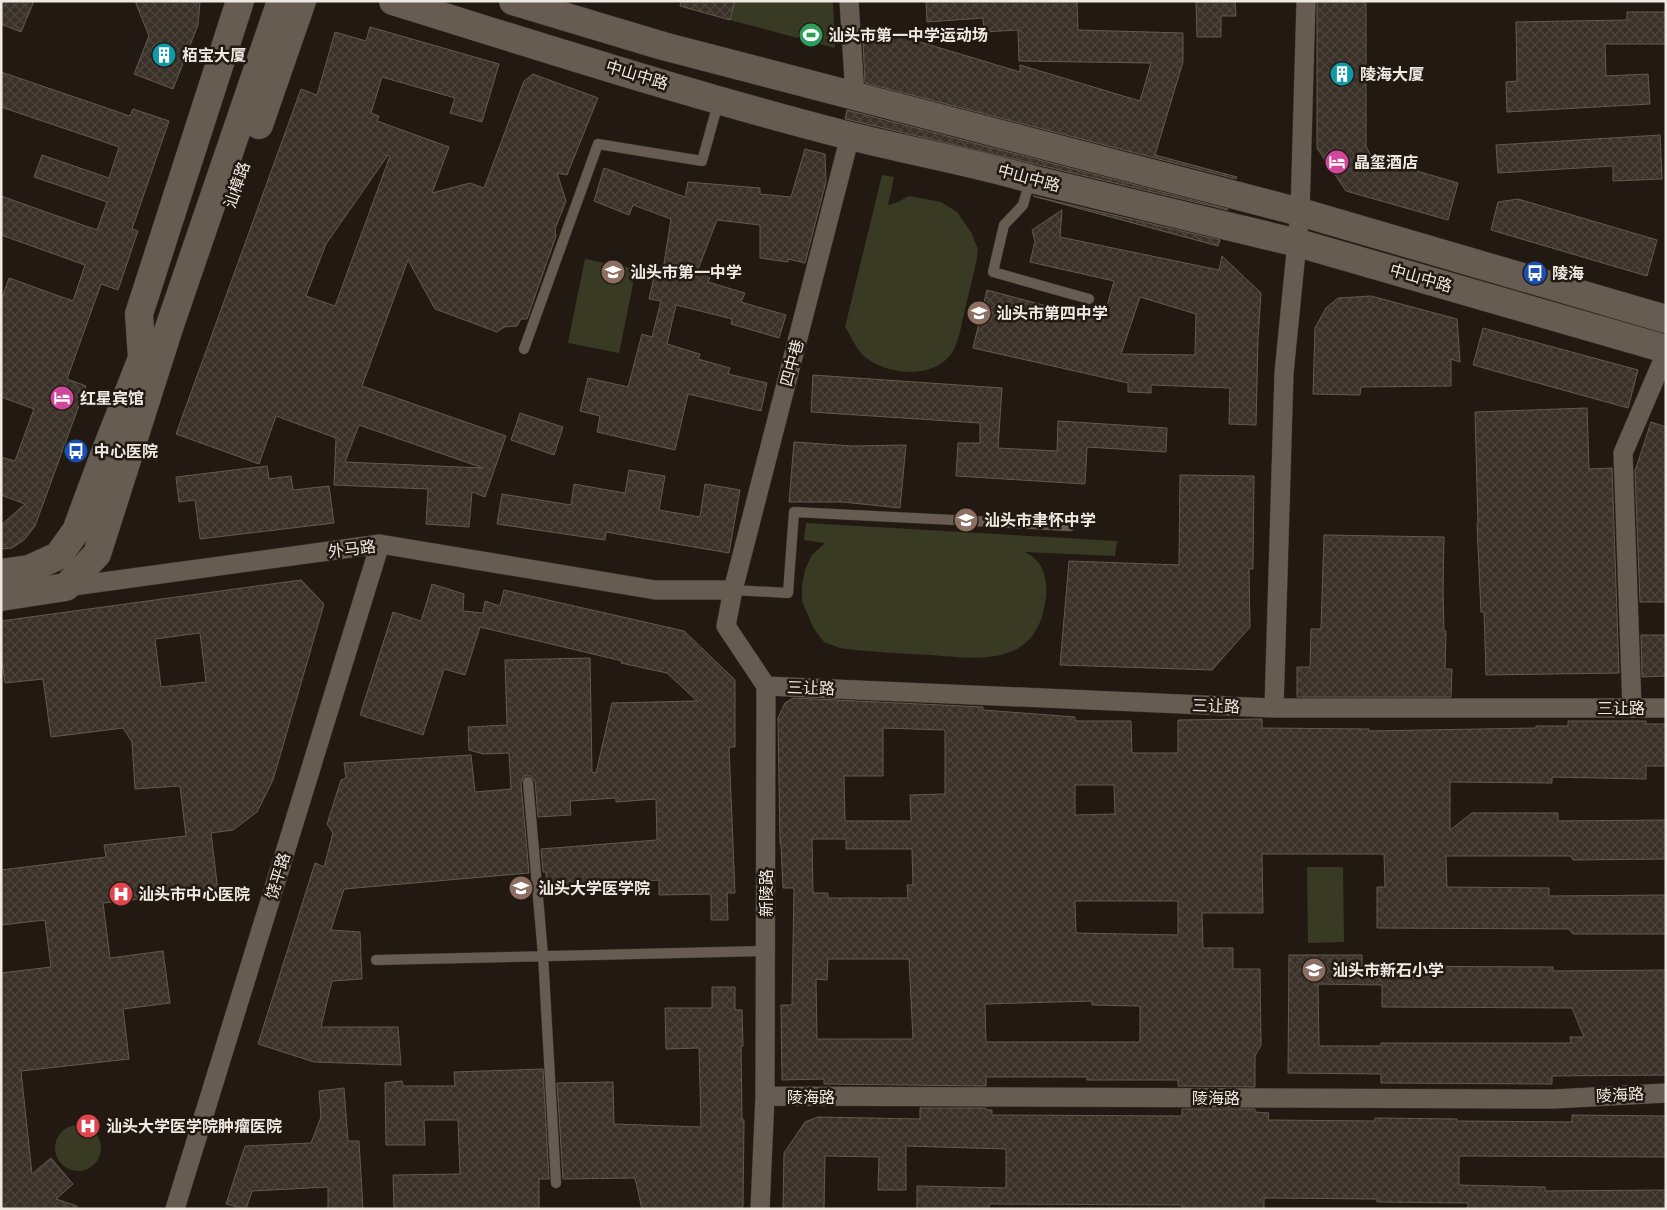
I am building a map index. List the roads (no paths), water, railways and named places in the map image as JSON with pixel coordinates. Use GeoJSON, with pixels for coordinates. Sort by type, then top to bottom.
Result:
{"type":"FeatureCollection","features":[{"type":"Feature","properties":{"kind":"main road","name":"汕樟路"},"geometry":{"type":"LineString","coordinates":[[151,359],[139,314],[240,1]]}},
{"type":"Feature","properties":{"kind":"main road","name":"汕樟路"},"geometry":{"type":"LineString","coordinates":[[163,326],[266,1]]}},
{"type":"Feature","properties":{"kind":"main road","name":"汕樟路"},"geometry":{"type":"LineString","coordinates":[[66,587],[97,554],[151,359],[281,1]]}},
{"type":"Feature","properties":{"kind":"main road","name":"汕樟路"},"geometry":{"type":"LineString","coordinates":[[1,573],[29,569],[58,556],[76,531],[106,450],[151,359],[185,333],[302,1]]}},
{"type":"Feature","properties":{"kind":"main road","name":"中山中路"},"geometry":{"type":"LineString","coordinates":[[393,1],[719,99],[850,136],[993,168],[1031,179],[1298,243],[1666,349]]}},
{"type":"Feature","properties":{"kind":"main road","name":"中山中路"},"geometry":{"type":"LineString","coordinates":[[513,1],[663,46],[1300,212],[1666,319]]}},
{"type":"Feature","properties":{"kind":"main road","name":"外马路"},"geometry":{"type":"LineString","coordinates":[[1,597],[66,587]]}},
{"type":"Feature","properties":{"kind":"street"},"geometry":{"type":"LineString","coordinates":[[849,1],[855,96]]}},
{"type":"Feature","properties":{"kind":"street"},"geometry":{"type":"LineString","coordinates":[[1274,708],[1284,373],[1300,212],[1306,1]]}},
{"type":"Feature","properties":{"kind":"street","name":"四中巷"},"geometry":{"type":"LineString","coordinates":[[733,590],[850,136]]}},
{"type":"Feature","properties":{"kind":"street"},"geometry":{"type":"LineString","coordinates":[[1632,708],[1623,453],[1666,353]]}},
{"type":"Feature","properties":{"kind":"street","name":"外马路"},"geometry":{"type":"LineString","coordinates":[[66,587],[380,544],[655,590],[733,590]]}},
{"type":"Feature","properties":{"kind":"street","name":"饶平路"},"geometry":{"type":"LineString","coordinates":[[175,1209],[380,544]]}},
{"type":"Feature","properties":{"kind":"street"},"geometry":{"type":"LineString","coordinates":[[733,590],[726,626],[766,686]]}},
{"type":"Feature","properties":{"kind":"street","name":"三让路"},"geometry":{"type":"LineString","coordinates":[[766,686],[1274,708],[1666,708]]}},
{"type":"Feature","properties":{"kind":"street","name":"新陵路"},"geometry":{"type":"LineString","coordinates":[[760,1209],[765,1096],[766,686]]}},
{"type":"Feature","properties":{"kind":"street","name":"陵海路"},"geometry":{"type":"LineString","coordinates":[[765,1096],[1554,1099],[1666,1093]]}},
{"type":"Feature","properties":{"kind":"lane"},"geometry":{"type":"LineString","coordinates":[[524,349],[598,144],[702,161],[719,99]]}},
{"type":"Feature","properties":{"kind":"lane"},"geometry":{"type":"LineString","coordinates":[[1031,179],[1023,205],[1004,225],[993,272],[1089,299]]}},
{"type":"Feature","properties":{"kind":"lane"},"geometry":{"type":"LineString","coordinates":[[733,590],[788,593],[794,512],[1070,526]]}},
{"type":"Feature","properties":{"kind":"lane"},"geometry":{"type":"LineString","coordinates":[[528,782],[544,955],[556,1183]]}},
{"type":"Feature","properties":{"kind":"lane"},"geometry":{"type":"LineString","coordinates":[[376,960],[766,951]]}},
{"type":"Feature","properties":{"kind":"place","name":"汕头市第一中学运动场"},"geometry":{"type":"Point","coordinates":[811,35]}},
{"type":"Feature","properties":{"kind":"place","name":"栢宝大厦"},"geometry":{"type":"Point","coordinates":[164,55]}},
{"type":"Feature","properties":{"kind":"place","name":"陵海大厦"},"geometry":{"type":"Point","coordinates":[1342,74]}},
{"type":"Feature","properties":{"kind":"place","name":"晶玺酒店"},"geometry":{"type":"Point","coordinates":[1337,162]}},
{"type":"Feature","properties":{"kind":"place","name":"汕头市第一中学"},"geometry":{"type":"Point","coordinates":[613,272]}},
{"type":"Feature","properties":{"kind":"place","name":"陵海"},"geometry":{"type":"Point","coordinates":[1535,273]}},
{"type":"Feature","properties":{"kind":"place","name":"汕头市第四中学"},"geometry":{"type":"Point","coordinates":[979,313]}},
{"type":"Feature","properties":{"kind":"place","name":"红星宾馆"},"geometry":{"type":"Point","coordinates":[62,398]}},
{"type":"Feature","properties":{"kind":"place","name":"中心医院"},"geometry":{"type":"Point","coordinates":[76,451]}},
{"type":"Feature","properties":{"kind":"place","name":"汕头市聿怀中学"},"geometry":{"type":"Point","coordinates":[966,520]}},
{"type":"Feature","properties":{"kind":"place","name":"汕头大学医学院"},"geometry":{"type":"Point","coordinates":[521,888]}},
{"type":"Feature","properties":{"kind":"place","name":"汕头市中心医院"},"geometry":{"type":"Point","coordinates":[121,894]}},
{"type":"Feature","properties":{"kind":"place","name":"汕头市新石小学"},"geometry":{"type":"Point","coordinates":[1314,970]}},
{"type":"Feature","properties":{"kind":"place","name":"汕头大学医学院肿瘤医院"},"geometry":{"type":"Point","coordinates":[88,1126]}}]}
